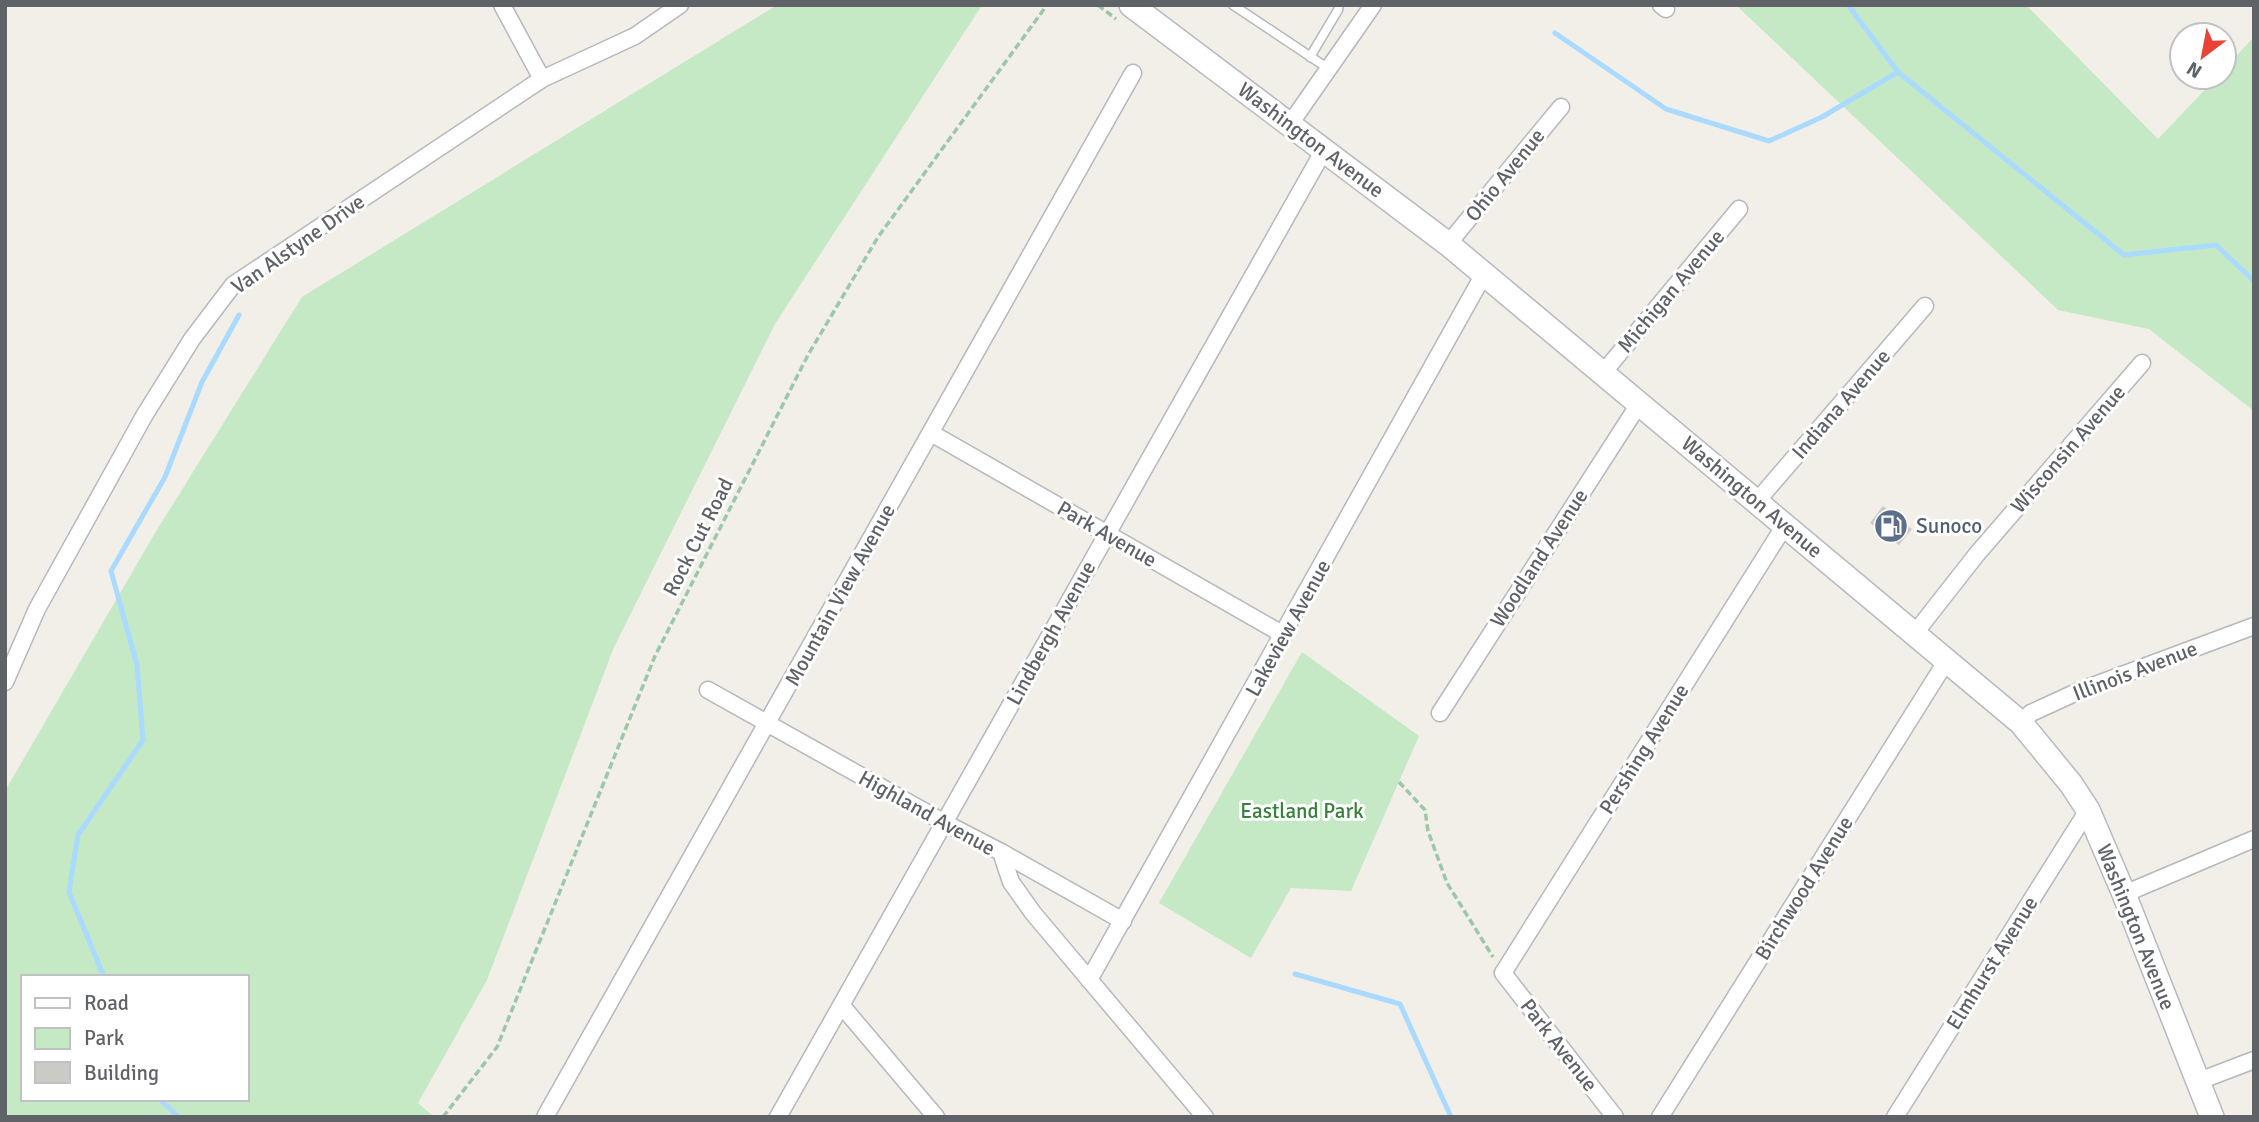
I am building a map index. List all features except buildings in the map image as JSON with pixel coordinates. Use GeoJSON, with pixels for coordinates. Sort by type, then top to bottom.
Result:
{"type":"FeatureCollection","features":[{"type":"Feature","properties":{"kind":"street"},"geometry":{"type":"LineString","coordinates":[[502,5],[542,79]]}},
{"type":"Feature","properties":{"kind":"street","name":"Van Alstyne Drive"},"geometry":{"type":"LineString","coordinates":[[5,682],[37,609],[144,416],[192,339],[233,285],[542,79],[635,36],[680,5]]}},
{"type":"Feature","properties":{"kind":"street","name":"Washington Avenue"},"geometry":{"type":"LineString","coordinates":[[1130,5],[1448,244],[2021,723],[2071,784],[2088,810],[2212,1117]]}},
{"type":"Feature","properties":{"kind":"street"},"geometry":{"type":"LineString","coordinates":[[1290,124],[1373,5]]}},
{"type":"Feature","properties":{"kind":"street","name":"Mountain View Avenue"},"geometry":{"type":"LineString","coordinates":[[545,1117],[1133,73]]}},
{"type":"Feature","properties":{"kind":"street","name":"Ohio Avenue"},"geometry":{"type":"LineString","coordinates":[[1448,244],[1561,107]]}},
{"type":"Feature","properties":{"kind":"street","name":"Lindbergh Avenue"},"geometry":{"type":"LineString","coordinates":[[778,1117],[1324,150]]}},
{"type":"Feature","properties":{"kind":"street","name":"Michigan Avenue"},"geometry":{"type":"LineString","coordinates":[[1603,373],[1739,209]]}},
{"type":"Feature","properties":{"kind":"street","name":"Lakeview Avenue"},"geometry":{"type":"LineString","coordinates":[[1089,980],[1484,274]]}},
{"type":"Feature","properties":{"kind":"street","name":"Indiana Avenue"},"geometry":{"type":"LineString","coordinates":[[1758,501],[1925,306]]}},
{"type":"Feature","properties":{"kind":"street","name":"Wisconsin Avenue"},"geometry":{"type":"LineString","coordinates":[[1915,633],[1977,554],[2142,363]]}},
{"type":"Feature","properties":{"kind":"street","name":"Woodland Avenue"},"geometry":{"type":"LineString","coordinates":[[1440,713],[1639,404]]}},
{"type":"Feature","properties":{"kind":"street","name":"Park Avenue"},"geometry":{"type":"LineString","coordinates":[[931,433],[1284,635]]}},
{"type":"Feature","properties":{"kind":"street","name":"Pershing Avenue"},"geometry":{"type":"LineString","coordinates":[[1503,974],[1785,525]]}},
{"type":"Feature","properties":{"kind":"street","name":"Illinois Avenue"},"geometry":{"type":"LineString","coordinates":[[2021,723],[2031,713],[2079,691],[2254,626]]}},
{"type":"Feature","properties":{"kind":"street","name":"Birchwood Avenue"},"geometry":{"type":"LineString","coordinates":[[1660,1117],[1947,660]]}},
{"type":"Feature","properties":{"kind":"street","name":"Highland Avenue"},"geometry":{"type":"LineString","coordinates":[[708,690],[944,823],[1001,852],[1011,882],[1033,914],[1205,1117]]}},
{"type":"Feature","properties":{"kind":"street","name":"Elmhurst Avenue"},"geometry":{"type":"LineString","coordinates":[[1895,1117],[2088,810]]}},
{"type":"Feature","properties":{"kind":"street"},"geometry":{"type":"LineString","coordinates":[[2124,894],[2254,839]]}},
{"type":"Feature","properties":{"kind":"street"},"geometry":{"type":"LineString","coordinates":[[1001,852],[1123,921]]}},
{"type":"Feature","properties":{"kind":"street","name":"Park Avenue"},"geometry":{"type":"LineString","coordinates":[[1503,974],[1615,1117]]}},
{"type":"Feature","properties":{"kind":"street"},"geometry":{"type":"LineString","coordinates":[[842,1006],[936,1117]]}},
{"type":"Feature","properties":{"kind":"street"},"geometry":{"type":"LineString","coordinates":[[2199,1081],[2254,1060]]}},
{"type":"Feature","properties":{"kind":"lane"},"geometry":{"type":"LineString","coordinates":[[1233,5],[1329,69]]}},
{"type":"Feature","properties":{"kind":"lane"},"geometry":{"type":"LineString","coordinates":[[1310,57],[1338,8]]}},
{"type":"Feature","properties":{"kind":"path","name":"Rock Cut Road"},"geometry":{"type":"LineString","coordinates":[[443,1117],[497,1047],[656,656],[808,355],[878,237],[1047,5]]}},
{"type":"Feature","properties":{"kind":"path"},"geometry":{"type":"LineString","coordinates":[[1399,782],[1425,810],[1428,831],[1447,883],[1503,974]]}},
{"type":"Feature","properties":{"kind":"green space"},"geometry":{"type":"Polygon","coordinates":[[[777,5],[982,5],[775,324],[614,647],[487,980],[418,1103],[434,1117],[5,1117],[5,791],[155,533],[302,297],[777,5]]]}},
{"type":"Feature","properties":{"kind":"green space"},"geometry":{"type":"Polygon","coordinates":[[[1736,5],[2026,5],[2158,139],[2204,91],[2238,91],[2238,54],[2254,37],[2254,411],[2149,329],[2058,310],[1736,5]]]}},
{"type":"Feature","properties":{"kind":"green space","name":"Eastland Park"},"geometry":{"type":"Polygon","coordinates":[[[1302,652],[1419,736],[1351,891],[1291,888],[1251,958],[1159,903],[1302,652]]]}},
{"type":"Feature","properties":{"kind":"waterway"},"geometry":{"type":"LineString","coordinates":[[1848,5],[1898,72],[2124,255],[2216,245],[2254,281]]}},
{"type":"Feature","properties":{"kind":"waterway"},"geometry":{"type":"LineString","coordinates":[[1555,33],[1666,109],[1769,141],[1822,117],[1898,72]]}},
{"type":"Feature","properties":{"kind":"waterway"},"geometry":{"type":"LineString","coordinates":[[103,975],[69,892],[78,835],[143,740],[137,665],[111,571],[165,477],[202,382],[239,315]]}},
{"type":"Feature","properties":{"kind":"waterway"},"geometry":{"type":"LineString","coordinates":[[1295,974],[1400,1004],[1451,1117]]}},
{"type":"Feature","properties":{"kind":"waterway"},"geometry":{"type":"LineString","coordinates":[[161,1101],[179,1117]]}},
{"type":"Feature","properties":{"kind":"place","name":"Sunoco"},"geometry":{"type":"Point","coordinates":[1891,526]}}]}
